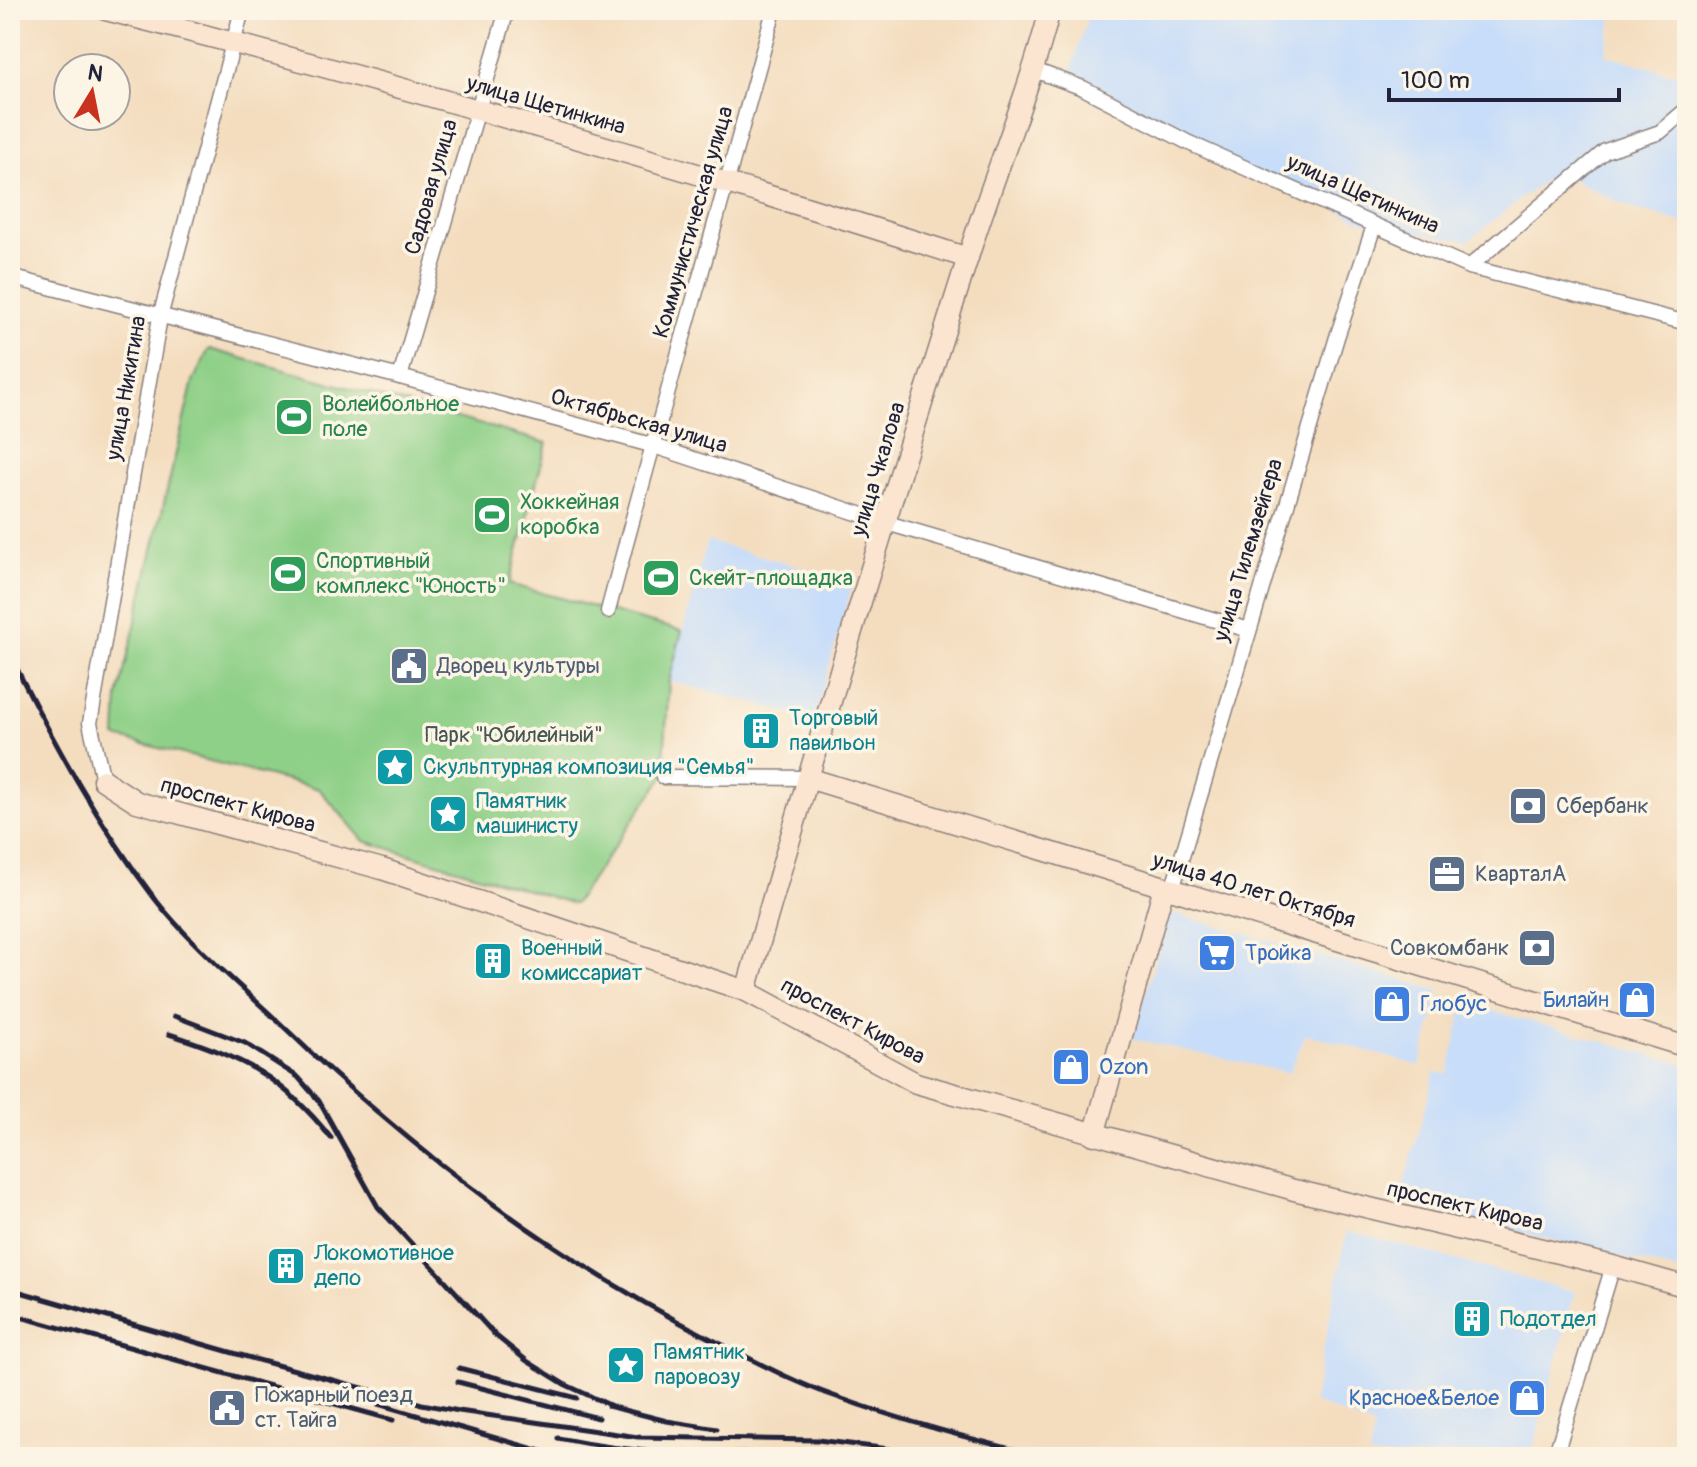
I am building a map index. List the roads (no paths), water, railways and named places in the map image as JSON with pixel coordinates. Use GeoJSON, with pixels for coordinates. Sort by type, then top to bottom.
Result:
{"type":"FeatureCollection","features":[{"type":"Feature","properties":{"kind":"street","name":"улица Щетинкина"},"geometry":{"type":"LineString","coordinates":[[106,10],[476,108],[728,181],[968,258]]}},
{"type":"Feature","properties":{"kind":"street","name":"улица Никитина"},"geometry":{"type":"LineString","coordinates":[[103,780],[90,723],[160,317],[242,10]]}},
{"type":"Feature","properties":{"kind":"street","name":"Садовая улица"},"geometry":{"type":"LineString","coordinates":[[400,377],[507,10]]}},
{"type":"Feature","properties":{"kind":"street","name":"Коммунистическая улица"},"geometry":{"type":"LineString","coordinates":[[608,611],[651,445],[774,10]]}},
{"type":"Feature","properties":{"kind":"street","name":"улица Чкалова"},"geometry":{"type":"LineString","coordinates":[[746,991],[808,778],[968,258],[1034,70],[1050,10]]}},
{"type":"Feature","properties":{"kind":"street","name":"улица Щетинкина"},"geometry":{"type":"LineString","coordinates":[[1034,70],[1083,88],[1189,143],[1469,267],[1687,323]]}},
{"type":"Feature","properties":{"kind":"street"},"geometry":{"type":"LineString","coordinates":[[1469,267],[1605,151],[1660,132],[1687,109]]}},
{"type":"Feature","properties":{"kind":"street","name":"улица Тилемзейгера"},"geometry":{"type":"LineString","coordinates":[[1094,1135],[1337,337],[1374,226]]}},
{"type":"Feature","properties":{"kind":"street","name":"Октябрьская улица"},"geometry":{"type":"LineString","coordinates":[[10,277],[651,445],[887,523],[1249,630]]}},
{"type":"Feature","properties":{"kind":"street"},"geometry":{"type":"LineString","coordinates":[[663,777],[808,778]]}},
{"type":"Feature","properties":{"kind":"street","name":"улица 40 лет Октября"},"geometry":{"type":"LineString","coordinates":[[808,778],[1687,1047]]}},
{"type":"Feature","properties":{"kind":"street","name":"проспект Кирова"},"geometry":{"type":"LineString","coordinates":[[103,780],[137,802],[382,869],[746,991],[916,1083],[1294,1190],[1613,1266],[1687,1287]]}},
{"type":"Feature","properties":{"kind":"street"},"geometry":{"type":"LineString","coordinates":[[1555,1457],[1613,1266]]}},
{"type":"Feature","properties":{"kind":"railway"},"geometry":{"type":"LineString","coordinates":[[10,655],[95,811],[169,916],[334,1074],[435,1159],[540,1237],[596,1273],[652,1307],[771,1369],[885,1414],[1042,1457]]}},
{"type":"Feature","properties":{"kind":"railway"},"geometry":{"type":"LineString","coordinates":[[174,1016],[245,1043],[298,1077],[319,1101],[378,1207],[495,1335],[527,1361],[564,1384],[616,1408]]}},
{"type":"Feature","properties":{"kind":"railway"},"geometry":{"type":"LineString","coordinates":[[169,1034],[240,1061],[278,1084],[331,1138]]}},
{"type":"Feature","properties":{"kind":"railway"},"geometry":{"type":"LineString","coordinates":[[10,1289],[258,1360],[459,1411],[638,1437],[818,1440],[952,1457]]}},
{"type":"Feature","properties":{"kind":"railway"},"geometry":{"type":"LineString","coordinates":[[10,1314],[393,1420]]}},
{"type":"Feature","properties":{"kind":"railway"},"geometry":{"type":"LineString","coordinates":[[459,1368],[577,1398]]}},
{"type":"Feature","properties":{"kind":"railway"},"geometry":{"type":"LineString","coordinates":[[458,1382],[598,1418]]}},
{"type":"Feature","properties":{"kind":"railway"},"geometry":{"type":"LineString","coordinates":[[378,1404],[562,1457]]}},
{"type":"Feature","properties":{"kind":"railway"},"geometry":{"type":"LineString","coordinates":[[608,1406],[667,1421],[717,1429]]}},
{"type":"Feature","properties":{"kind":"railway"},"geometry":{"type":"LineString","coordinates":[[558,1438],[660,1452],[861,1457]]}},
{"type":"Feature","properties":{"kind":"place","name":"Волейбольное поле"},"geometry":{"type":"Point","coordinates":[294,417]}},
{"type":"Feature","properties":{"kind":"place","name":"Хоккейная коробка"},"geometry":{"type":"Point","coordinates":[492,515]}},
{"type":"Feature","properties":{"kind":"place","name":"Спортивный комплекс \"Юность\""},"geometry":{"type":"Point","coordinates":[288,574]}},
{"type":"Feature","properties":{"kind":"place","name":"Скейт-площадка"},"geometry":{"type":"Point","coordinates":[661,578]}},
{"type":"Feature","properties":{"kind":"place","name":"Дворец культуры"},"geometry":{"type":"Point","coordinates":[409,666]}},
{"type":"Feature","properties":{"kind":"place","name":"Торговый павильон"},"geometry":{"type":"Point","coordinates":[761,731]}},
{"type":"Feature","properties":{"kind":"place","name":"Скульптурная композиция \"Семья\""},"geometry":{"type":"Point","coordinates":[395,767]}},
{"type":"Feature","properties":{"kind":"place","name":"Сбербанк"},"geometry":{"type":"Point","coordinates":[1528,806]}},
{"type":"Feature","properties":{"kind":"place","name":"Памятник машинисту"},"geometry":{"type":"Point","coordinates":[448,814]}},
{"type":"Feature","properties":{"kind":"place","name":"КварталА"},"geometry":{"type":"Point","coordinates":[1447,874]}},
{"type":"Feature","properties":{"kind":"place","name":"Совкомбанк"},"geometry":{"type":"Point","coordinates":[1537,948]}},
{"type":"Feature","properties":{"kind":"place","name":"Тройка"},"geometry":{"type":"Point","coordinates":[1217,953]}},
{"type":"Feature","properties":{"kind":"place","name":"Военный комиссариат"},"geometry":{"type":"Point","coordinates":[493,961]}},
{"type":"Feature","properties":{"kind":"place","name":"Билайн"},"geometry":{"type":"Point","coordinates":[1637,1000]}},
{"type":"Feature","properties":{"kind":"place","name":"Глобус"},"geometry":{"type":"Point","coordinates":[1392,1004]}},
{"type":"Feature","properties":{"kind":"place","name":"Ozon"},"geometry":{"type":"Point","coordinates":[1071,1067]}},
{"type":"Feature","properties":{"kind":"place","name":"Локомотивное депо"},"geometry":{"type":"Point","coordinates":[286,1266]}},
{"type":"Feature","properties":{"kind":"place","name":"Подотдел"},"geometry":{"type":"Point","coordinates":[1472,1319]}},
{"type":"Feature","properties":{"kind":"place","name":"Памятник паровозу"},"geometry":{"type":"Point","coordinates":[626,1365]}},
{"type":"Feature","properties":{"kind":"place","name":"Красное&Белое"},"geometry":{"type":"Point","coordinates":[1527,1398]}},
{"type":"Feature","properties":{"kind":"place","name":"Пожарный поезд ст. Тайга"},"geometry":{"type":"Point","coordinates":[227,1408]}},
{"type":"Feature","properties":{"kind":"park label","name":"Парк \"Юбилейный\""},"geometry":{"type":"Point","coordinates":[514,735]}}]}
